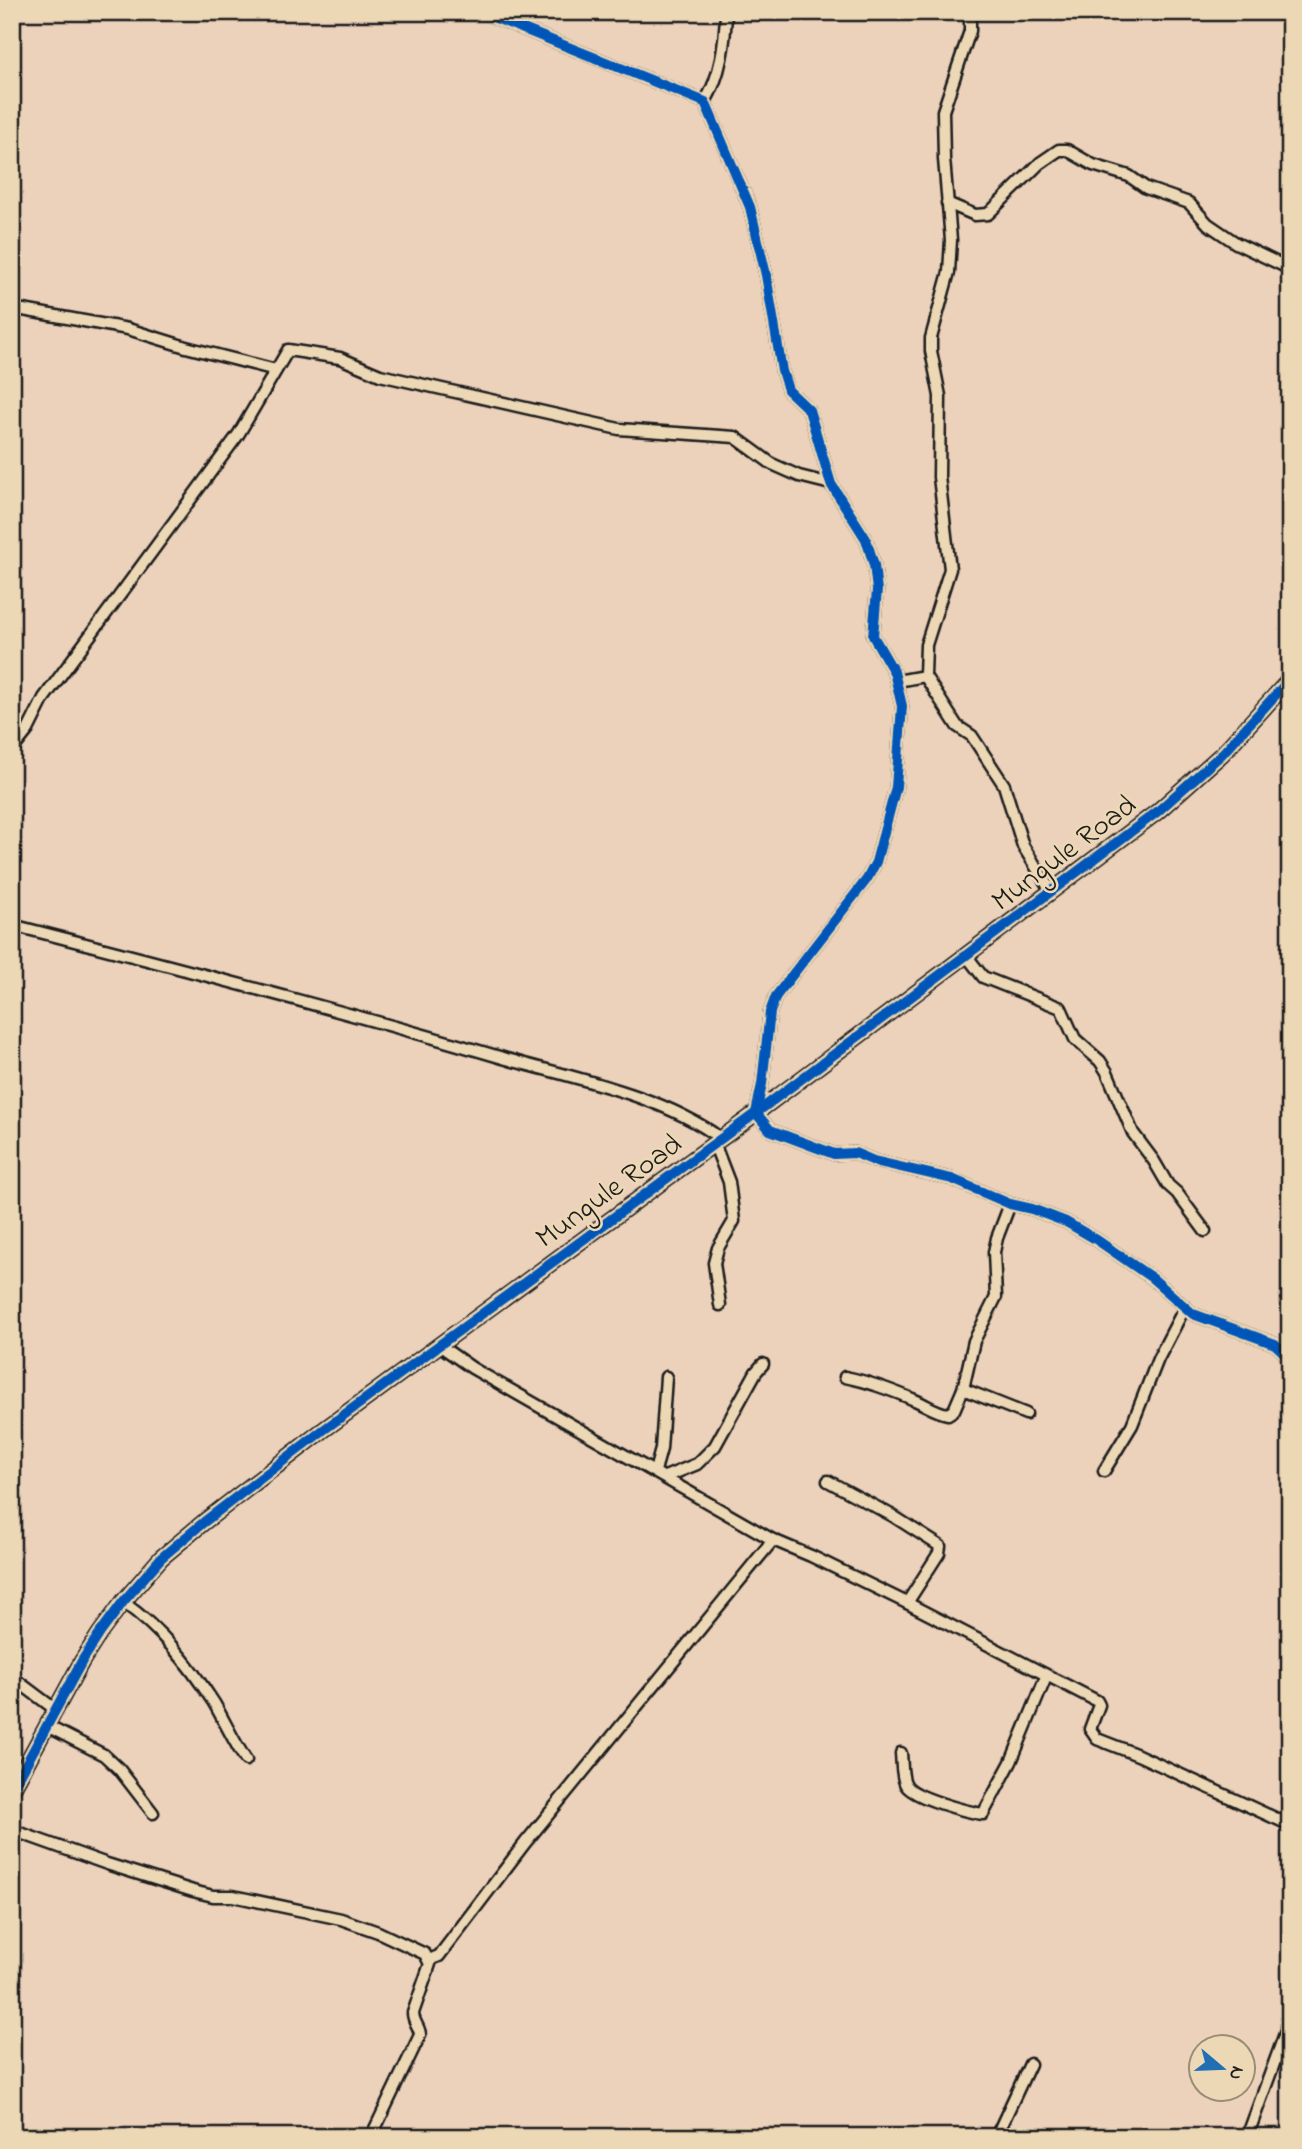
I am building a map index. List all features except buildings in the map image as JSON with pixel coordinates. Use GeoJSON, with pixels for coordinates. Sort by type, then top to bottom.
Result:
{"type":"FeatureCollection","features":[{"type":"Feature","properties":{"kind":"street"},"geometry":{"type":"LineString","coordinates":[[481,12],[705,102],[750,207],[788,390],[809,410],[831,484],[866,538],[874,565],[877,590],[873,636],[894,672],[902,706],[896,787],[876,862],[854,896],[776,996],[770,1012],[756,1113],[770,1130],[834,1154],[855,1153],[874,1161],[952,1178],[1010,1204],[1066,1222],[1152,1278],[1193,1314],[1275,1344],[1290,1358]]}},
{"type":"Feature","properties":{"kind":"street"},"geometry":{"type":"LineString","coordinates":[[705,102],[722,58],[726,12]]}},
{"type":"Feature","properties":{"kind":"street"},"geometry":{"type":"LineString","coordinates":[[970,12],[970,31],[943,111],[951,240],[949,272],[931,338],[931,351],[940,396],[939,477],[950,569],[926,645],[925,677],[957,726],[972,736],[1000,777],[1011,803],[1023,846],[1051,891]]}},
{"type":"Feature","properties":{"kind":"street"},"geometry":{"type":"LineString","coordinates":[[947,203],[975,215],[988,214],[1040,163],[1059,150],[1067,150],[1093,165],[1129,176],[1146,188],[1189,203],[1208,224],[1236,243],[1290,269]]}},
{"type":"Feature","properties":{"kind":"street"},"geometry":{"type":"LineString","coordinates":[[12,307],[128,329],[276,370]]}},
{"type":"Feature","properties":{"kind":"street"},"geometry":{"type":"LineString","coordinates":[[12,750],[28,730],[44,698],[238,435],[288,350],[340,358],[380,375],[619,429],[735,437],[781,468],[799,476],[831,484]]}},
{"type":"Feature","properties":{"kind":"street"},"geometry":{"type":"LineString","coordinates":[[897,681],[925,677]]}},
{"type":"Feature","properties":{"kind":"street","name":"Mungule Road"},"geometry":{"type":"LineString","coordinates":[[12,1790],[82,1661],[123,1602],[161,1559],[204,1522],[439,1345],[756,1113],[1157,813],[1222,754],[1288,682]]}},
{"type":"Feature","properties":{"kind":"street"},"geometry":{"type":"LineString","coordinates":[[12,925],[439,1039],[656,1103],[701,1124],[717,1141],[729,1182],[734,1222],[718,1248],[714,1263],[720,1305]]}},
{"type":"Feature","properties":{"kind":"street"},"geometry":{"type":"LineString","coordinates":[[966,955],[983,977],[1061,1008],[1075,1039],[1100,1061],[1107,1072],[1133,1133],[1168,1185],[1205,1231]]}},
{"type":"Feature","properties":{"kind":"street"},"geometry":{"type":"LineString","coordinates":[[845,1377],[868,1382],[938,1412],[948,1414],[954,1410],[963,1389],[974,1341],[996,1297],[994,1252],[1010,1204]]}},
{"type":"Feature","properties":{"kind":"street"},"geometry":{"type":"LineString","coordinates":[[1104,1471],[1132,1424],[1158,1359],[1185,1307]]}},
{"type":"Feature","properties":{"kind":"street"},"geometry":{"type":"LineString","coordinates":[[439,1345],[472,1368],[773,1540],[907,1603],[1097,1701],[1099,1705],[1090,1729],[1097,1739],[1290,1825]]}},
{"type":"Feature","properties":{"kind":"street"},"geometry":{"type":"LineString","coordinates":[[665,1477],[697,1464],[715,1446],[755,1372],[763,1364]]}},
{"type":"Feature","properties":{"kind":"street"},"geometry":{"type":"LineString","coordinates":[[655,1471],[661,1449],[666,1377]]}},
{"type":"Feature","properties":{"kind":"street"},"geometry":{"type":"LineString","coordinates":[[963,1389],[1026,1414]]}},
{"type":"Feature","properties":{"kind":"street"},"geometry":{"type":"LineString","coordinates":[[828,1481],[940,1546],[939,1553],[907,1603]]}},
{"type":"Feature","properties":{"kind":"street"},"geometry":{"type":"LineString","coordinates":[[429,1960],[439,1956],[525,1843],[773,1540]]}},
{"type":"Feature","properties":{"kind":"street"},"geometry":{"type":"LineString","coordinates":[[123,1602],[156,1628],[174,1647],[213,1702],[246,1760]]}},
{"type":"Feature","properties":{"kind":"street"},"geometry":{"type":"LineString","coordinates":[[12,1677],[56,1710]]}},
{"type":"Feature","properties":{"kind":"street"},"geometry":{"type":"LineString","coordinates":[[901,1753],[906,1785],[914,1792],[983,1814],[1011,1762],[1046,1677]]}},
{"type":"Feature","properties":{"kind":"street"},"geometry":{"type":"LineString","coordinates":[[47,1726],[104,1755],[119,1769],[153,1813]]}},
{"type":"Feature","properties":{"kind":"street"},"geometry":{"type":"LineString","coordinates":[[12,1830],[193,1891],[213,1896],[233,1896],[355,1923],[425,1954],[429,1960],[428,1971],[413,2013],[420,2035],[371,2137]]}},
{"type":"Feature","properties":{"kind":"street"},"geometry":{"type":"LineString","coordinates":[[1247,2137],[1290,2020]]}},
{"type":"Feature","properties":{"kind":"street"},"geometry":{"type":"LineString","coordinates":[[996,2137],[1030,2064]]}},
{"type":"Feature","properties":{"kind":"cycle path"},"geometry":{"type":"LineString","coordinates":[[481,12],[705,102],[750,207],[788,390],[809,410],[831,484],[866,539],[874,565],[877,590],[873,636],[894,672],[902,706],[896,787],[876,862],[867,879],[776,996],[770,1012],[756,1113],[770,1130],[834,1154],[855,1153],[874,1161],[952,1179],[1010,1204],[1066,1222],[1152,1278],[1193,1314],[1275,1344],[1290,1358]]}},
{"type":"Feature","properties":{"kind":"cycle path"},"geometry":{"type":"LineString","coordinates":[[12,1790],[82,1661],[123,1602],[161,1558],[322,1431],[756,1113],[1157,812],[1222,754],[1290,679]]}}]}
